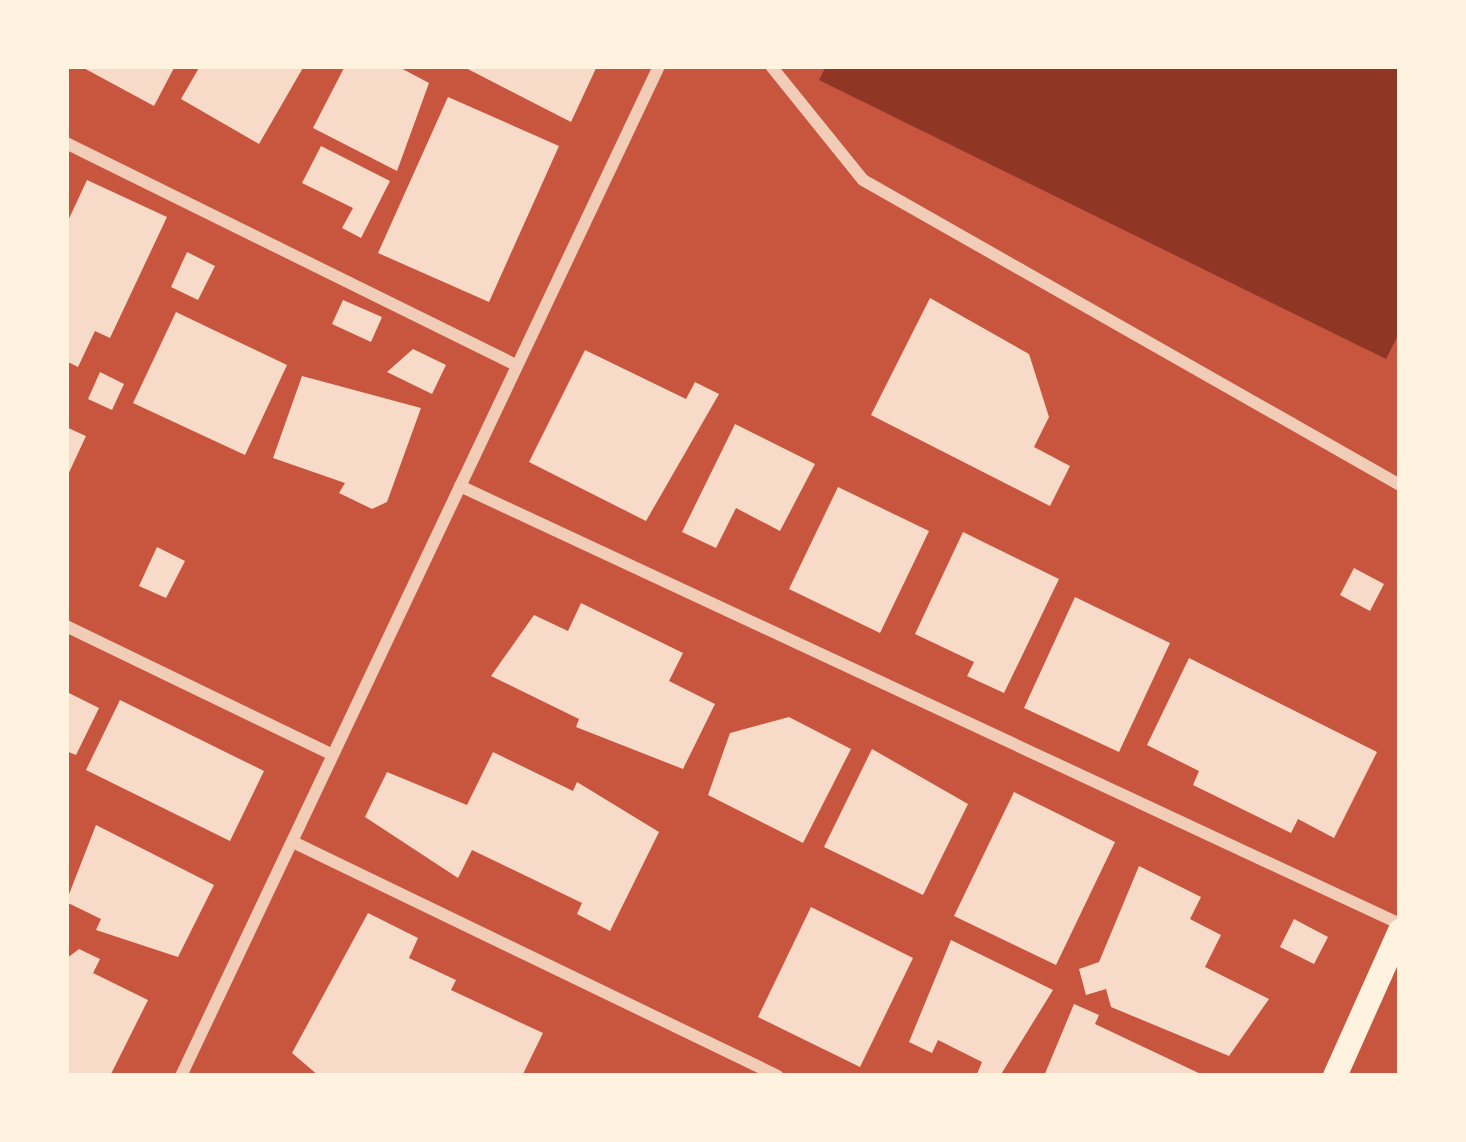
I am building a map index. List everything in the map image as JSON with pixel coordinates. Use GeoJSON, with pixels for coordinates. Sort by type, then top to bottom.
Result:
{"type":"FeatureCollection","features":[{"type":"Feature","properties":{"kind":"main road"},"geometry":{"type":"LineString","coordinates":[[1336,1076],[1400,928]]}},
{"type":"Feature","properties":{"kind":"street"},"geometry":{"type":"LineString","coordinates":[[181,1076],[659,66]]}},
{"type":"Feature","properties":{"kind":"street"},"geometry":{"type":"LineString","coordinates":[[771,66],[863,180],[1400,485]]}},
{"type":"Feature","properties":{"kind":"street"},"geometry":{"type":"LineString","coordinates":[[66,143],[516,365]]}},
{"type":"Feature","properties":{"kind":"street"},"geometry":{"type":"LineString","coordinates":[[460,486],[1400,928]]}},
{"type":"Feature","properties":{"kind":"street"},"geometry":{"type":"LineString","coordinates":[[66,626],[331,754]]}},
{"type":"Feature","properties":{"kind":"street"},"geometry":{"type":"LineString","coordinates":[[293,842],[778,1076]]}},
{"type":"Feature","properties":{"kind":"shaded area"},"geometry":{"type":"Polygon","coordinates":[[[826,66],[1400,66],[1400,331],[1386,359],[819,80],[826,66]]]}},
{"type":"Feature","properties":{"kind":"building"},"geometry":{"type":"Polygon","coordinates":[[[80,66],[175,66],[154,106],[80,66]]]}},
{"type":"Feature","properties":{"kind":"building"},"geometry":{"type":"Polygon","coordinates":[[[200,66],[304,66],[259,144],[181,99],[200,66]]]}},
{"type":"Feature","properties":{"kind":"building"},"geometry":{"type":"Polygon","coordinates":[[[345,66],[397,66],[429,83],[397,171],[313,128],[345,66]]]}},
{"type":"Feature","properties":{"kind":"building"},"geometry":{"type":"Polygon","coordinates":[[[462,66],[597,66],[571,122],[462,66]]]}},
{"type":"Feature","properties":{"kind":"building"},"geometry":{"type":"Polygon","coordinates":[[[448,97],[559,146],[489,302],[378,253],[448,97]]]}},
{"type":"Feature","properties":{"kind":"building"},"geometry":{"type":"Polygon","coordinates":[[[321,146],[390,181],[361,238],[342,228],[353,208],[302,183],[321,146]]]}},
{"type":"Feature","properties":{"kind":"building"},"geometry":{"type":"Polygon","coordinates":[[[87,180],[167,217],[110,338],[95,331],[78,367],[66,361],[66,225],[87,180]]]}},
{"type":"Feature","properties":{"kind":"building"},"geometry":{"type":"Polygon","coordinates":[[[187,252],[215,266],[198,300],[171,287],[187,252]]]}},
{"type":"Feature","properties":{"kind":"building"},"geometry":{"type":"Polygon","coordinates":[[[930,298],[1029,354],[1049,417],[1034,447],[1070,466],[1050,506],[871,415],[930,298]]]}},
{"type":"Feature","properties":{"kind":"building"},"geometry":{"type":"Polygon","coordinates":[[[343,300],[382,317],[371,342],[332,324],[343,300]]]}},
{"type":"Feature","properties":{"kind":"building"},"geometry":{"type":"Polygon","coordinates":[[[176,312],[287,365],[245,455],[133,403],[176,312]]]}},
{"type":"Feature","properties":{"kind":"building"},"geometry":{"type":"Polygon","coordinates":[[[413,349],[446,365],[432,394],[387,372],[413,349]]]}},
{"type":"Feature","properties":{"kind":"building"},"geometry":{"type":"Polygon","coordinates":[[[585,350],[686,399],[695,382],[719,394],[646,521],[529,462],[585,350]]]}},
{"type":"Feature","properties":{"kind":"building"},"geometry":{"type":"Polygon","coordinates":[[[100,372],[124,384],[112,410],[88,399],[100,372]]]}},
{"type":"Feature","properties":{"kind":"building"},"geometry":{"type":"Polygon","coordinates":[[[302,376],[421,408],[387,502],[372,509],[339,493],[345,483],[273,458],[302,376]]]}},
{"type":"Feature","properties":{"kind":"building"},"geometry":{"type":"Polygon","coordinates":[[[735,424],[815,464],[780,531],[736,508],[716,548],[682,532],[735,424]]]}},
{"type":"Feature","properties":{"kind":"building"},"geometry":{"type":"Polygon","coordinates":[[[66,427],[86,436],[66,479],[66,427]]]}},
{"type":"Feature","properties":{"kind":"building"},"geometry":{"type":"Polygon","coordinates":[[[838,487],[929,531],[880,633],[789,589],[838,487]]]}},
{"type":"Feature","properties":{"kind":"building"},"geometry":{"type":"Polygon","coordinates":[[[963,532],[1059,579],[1004,693],[967,676],[974,662],[915,634],[963,532]]]}},
{"type":"Feature","properties":{"kind":"building"},"geometry":{"type":"Polygon","coordinates":[[[157,547],[185,561],[166,598],[139,586],[157,547]]]}},
{"type":"Feature","properties":{"kind":"building"},"geometry":{"type":"Polygon","coordinates":[[[1354,568],[1384,584],[1370,611],[1340,595],[1354,568]]]}},
{"type":"Feature","properties":{"kind":"building"},"geometry":{"type":"Polygon","coordinates":[[[1075,597],[1170,643],[1119,752],[1024,708],[1075,597]]]}},
{"type":"Feature","properties":{"kind":"building"},"geometry":{"type":"Polygon","coordinates":[[[581,603],[683,653],[669,681],[715,704],[683,769],[576,727],[579,719],[491,676],[534,615],[568,631],[581,603]]]}},
{"type":"Feature","properties":{"kind":"building"},"geometry":{"type":"Polygon","coordinates":[[[1189,658],[1377,752],[1334,838],[1298,819],[1291,833],[1193,785],[1199,771],[1147,745],[1189,658]]]}},
{"type":"Feature","properties":{"kind":"building"},"geometry":{"type":"Polygon","coordinates":[[[69,693],[99,708],[76,755],[66,751],[69,693]]]}},
{"type":"Feature","properties":{"kind":"building"},"geometry":{"type":"Polygon","coordinates":[[[120,700],[264,771],[230,841],[86,770],[120,700]]]}},
{"type":"Feature","properties":{"kind":"building"},"geometry":{"type":"Polygon","coordinates":[[[789,717],[851,749],[803,843],[708,795],[730,733],[789,717]]]}},
{"type":"Feature","properties":{"kind":"building"},"geometry":{"type":"Polygon","coordinates":[[[872,749],[968,804],[923,895],[824,847],[872,749]]]}},
{"type":"Feature","properties":{"kind":"building"},"geometry":{"type":"Polygon","coordinates":[[[493,752],[573,791],[577,782],[659,832],[610,931],[577,914],[582,903],[472,850],[458,878],[365,817],[387,772],[467,805],[493,752]]]}},
{"type":"Feature","properties":{"kind":"building"},"geometry":{"type":"Polygon","coordinates":[[[1014,792],[1115,842],[1056,965],[954,916],[1014,792]]]}},
{"type":"Feature","properties":{"kind":"building"},"geometry":{"type":"Polygon","coordinates":[[[96,825],[214,885],[178,957],[96,930],[101,919],[66,902],[96,825]]]}},
{"type":"Feature","properties":{"kind":"building"},"geometry":{"type":"Polygon","coordinates":[[[1139,866],[1201,897],[1190,919],[1221,935],[1205,967],[1269,999],[1229,1056],[1111,1007],[1106,989],[1086,995],[1079,969],[1099,962],[1139,866]]]}},
{"type":"Feature","properties":{"kind":"building"},"geometry":{"type":"Polygon","coordinates":[[[811,907],[913,958],[860,1067],[758,1017],[811,907]]]}},
{"type":"Feature","properties":{"kind":"building"},"geometry":{"type":"Polygon","coordinates":[[[368,913],[418,938],[409,958],[456,980],[451,990],[543,1033],[522,1076],[319,1076],[292,1053],[368,913]]]}},
{"type":"Feature","properties":{"kind":"building"},"geometry":{"type":"Polygon","coordinates":[[[1294,919],[1328,937],[1314,964],[1280,947],[1294,919]]]}},
{"type":"Feature","properties":{"kind":"building"},"geometry":{"type":"Polygon","coordinates":[[[951,940],[1053,990],[1000,1076],[977,1074],[982,1062],[938,1040],[932,1053],[909,1042],[951,940]]]}},
{"type":"Feature","properties":{"kind":"building"},"geometry":{"type":"Polygon","coordinates":[[[79,949],[100,959],[93,973],[148,1000],[110,1076],[66,1076],[66,959],[79,949]]]}},
{"type":"Feature","properties":{"kind":"building"},"geometry":{"type":"Polygon","coordinates":[[[1074,1004],[1099,1015],[1095,1024],[1205,1076],[1044,1076],[1074,1004]]]}}]}
